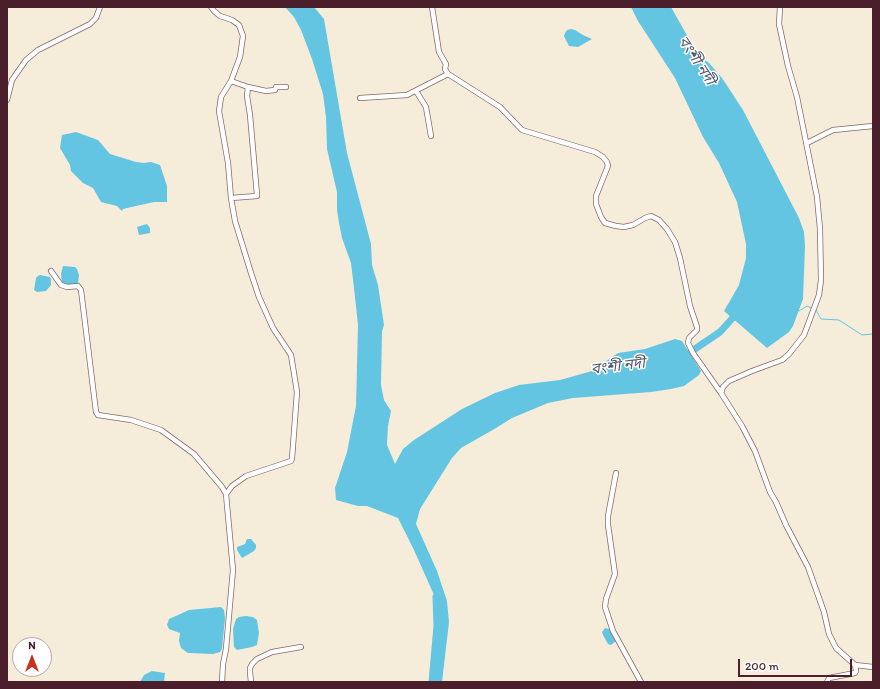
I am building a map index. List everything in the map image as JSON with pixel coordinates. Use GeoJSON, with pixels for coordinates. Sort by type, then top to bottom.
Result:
{"type":"FeatureCollection","features":[{"type":"Feature","properties":{"kind":"street"},"geometry":{"type":"LineString","coordinates":[[7,100],[12,80],[26,60],[38,50],[90,24],[96,18],[100,7]]}},
{"type":"Feature","properties":{"kind":"street"},"geometry":{"type":"LineString","coordinates":[[211,7],[220,16],[236,22],[239,25],[243,35],[240,57],[231,81],[221,97],[219,111],[228,164],[231,198],[237,227],[250,273],[259,297],[273,328],[291,355],[296,392],[291,461],[246,476],[232,486],[226,494]]}},
{"type":"Feature","properties":{"kind":"street"},"geometry":{"type":"LineString","coordinates":[[432,7],[439,52],[446,64],[445,68],[448,74],[500,107],[522,130],[595,152],[603,157],[608,166],[596,196],[596,204],[605,223],[624,227],[633,225],[651,216],[659,220],[667,229],[675,242],[684,274],[690,306],[698,330],[687,340],[692,352],[721,393],[755,451],[770,492],[808,566],[824,612],[832,642],[836,648],[855,665],[873,666]]}},
{"type":"Feature","properties":{"kind":"street"},"geometry":{"type":"LineString","coordinates":[[721,393],[723,387],[729,381],[782,360],[789,354],[801,339],[818,295],[821,280],[822,265],[817,204],[807,143],[797,97],[788,66],[780,24],[780,7]]}},
{"type":"Feature","properties":{"kind":"street"},"geometry":{"type":"LineString","coordinates":[[360,98],[407,95],[448,74]]}},
{"type":"Feature","properties":{"kind":"street"},"geometry":{"type":"LineString","coordinates":[[231,81],[248,88],[266,91],[275,90],[276,87],[286,86]]}},
{"type":"Feature","properties":{"kind":"street"},"geometry":{"type":"LineString","coordinates":[[231,198],[258,195],[247,96],[248,88]]}},
{"type":"Feature","properties":{"kind":"street"},"geometry":{"type":"LineString","coordinates":[[416,91],[426,107],[431,136]]}},
{"type":"Feature","properties":{"kind":"street"},"geometry":{"type":"LineString","coordinates":[[807,143],[833,130],[873,126]]}},
{"type":"Feature","properties":{"kind":"street"},"geometry":{"type":"LineString","coordinates":[[51,271],[61,285],[68,287],[78,286],[81,290],[96,412],[98,414],[131,420],[161,430],[194,454],[222,486],[226,494],[232,570],[232,592],[222,682]]}},
{"type":"Feature","properties":{"kind":"street"},"geometry":{"type":"LineString","coordinates":[[616,473],[608,516],[615,574],[606,599],[605,607],[613,631],[641,682]]}},
{"type":"Feature","properties":{"kind":"street"},"geometry":{"type":"LineString","coordinates":[[251,682],[250,668],[257,658],[272,652],[301,647]]}},
{"type":"Feature","properties":{"kind":"street"},"geometry":{"type":"LineString","coordinates":[[827,682],[829,678],[855,673],[855,665]]}},
{"type":"Feature","properties":{"kind":"water"},"geometry":{"type":"Polygon","coordinates":[[[285,7],[314,7],[324,19],[347,153],[371,244],[372,265],[378,285],[384,325],[382,331],[381,385],[384,400],[391,411],[388,426],[387,445],[395,464],[403,449],[414,440],[462,409],[495,393],[519,385],[560,380],[592,371],[618,353],[645,349],[675,339],[682,341],[701,371],[699,375],[684,386],[671,389],[573,398],[548,403],[512,418],[461,448],[452,458],[420,509],[416,524],[437,571],[447,601],[449,622],[442,682],[433,682],[438,618],[434,595],[398,518],[367,506],[358,506],[336,500],[335,488],[347,452],[356,406],[358,325],[351,263],[342,238],[337,210],[337,192],[327,149],[326,117],[323,94],[301,30],[294,17],[285,7]]]}},
{"type":"Feature","properties":{"kind":"water"},"geometry":{"type":"Polygon","coordinates":[[[631,7],[671,7],[698,55],[709,63],[722,78],[743,110],[799,218],[804,232],[805,246],[803,299],[793,326],[789,332],[767,348],[724,311],[739,285],[746,258],[746,244],[737,202],[719,163],[703,137],[675,78],[638,21],[631,7]]]}},
{"type":"Feature","properties":{"kind":"water"},"geometry":{"type":"Polygon","coordinates":[[[571,29],[592,39],[578,47],[569,46],[564,36],[567,30],[571,29]]]}},
{"type":"Feature","properties":{"kind":"water"},"geometry":{"type":"Polygon","coordinates":[[[76,132],[98,140],[110,154],[136,162],[151,162],[160,165],[167,186],[167,202],[154,202],[123,209],[122,211],[117,206],[101,202],[93,188],[83,183],[71,171],[70,165],[60,148],[62,135],[76,132]]]}},
{"type":"Feature","properties":{"kind":"water"},"geometry":{"type":"Polygon","coordinates":[[[147,224],[150,228],[150,233],[139,235],[137,227],[147,224]]]}},
{"type":"Feature","properties":{"kind":"water"},"geometry":{"type":"Polygon","coordinates":[[[63,266],[75,267],[77,269],[79,275],[78,284],[74,286],[62,283],[61,274],[63,266]]]}},
{"type":"Feature","properties":{"kind":"water"},"geometry":{"type":"Polygon","coordinates":[[[40,275],[50,277],[51,285],[46,291],[37,292],[34,290],[36,278],[40,275]]]}},
{"type":"Feature","properties":{"kind":"water"},"geometry":{"type":"Polygon","coordinates":[[[247,539],[251,539],[256,545],[256,548],[254,551],[242,558],[237,550],[237,547],[245,544],[247,539]]]}},
{"type":"Feature","properties":{"kind":"water"},"geometry":{"type":"Polygon","coordinates":[[[221,607],[224,610],[225,618],[222,649],[220,652],[213,654],[188,653],[181,648],[179,641],[180,633],[169,629],[167,625],[169,619],[189,610],[221,607]]]}},
{"type":"Feature","properties":{"kind":"water"},"geometry":{"type":"Polygon","coordinates":[[[246,616],[253,617],[257,620],[259,633],[257,645],[237,650],[234,647],[233,629],[236,619],[246,616]]]}},
{"type":"Feature","properties":{"kind":"water"},"geometry":{"type":"Polygon","coordinates":[[[605,628],[609,629],[616,641],[611,645],[608,644],[603,635],[602,632],[605,628]]]}},
{"type":"Feature","properties":{"kind":"water"},"geometry":{"type":"Polygon","coordinates":[[[152,671],[165,673],[164,682],[140,682],[144,675],[152,671]]]}},
{"type":"Feature","properties":{"kind":"waterway"},"geometry":{"type":"LineString","coordinates":[[799,311],[807,306],[811,308]]}},
{"type":"Feature","properties":{"kind":"waterway"},"geometry":{"type":"LineString","coordinates":[[816,310],[821,319],[839,320],[862,335],[873,334]]}},
{"type":"Feature","properties":{"kind":"waterway","name":"বংশী নদী"},"geometry":{"type":"LineString","coordinates":[[686,355],[720,332],[738,312]]}},
{"type":"Feature","properties":{"kind":"waterway","name":"বংশী নদী"},"geometry":{"type":"LineString","coordinates":[[432,682],[437,626],[436,597]]}}]}
